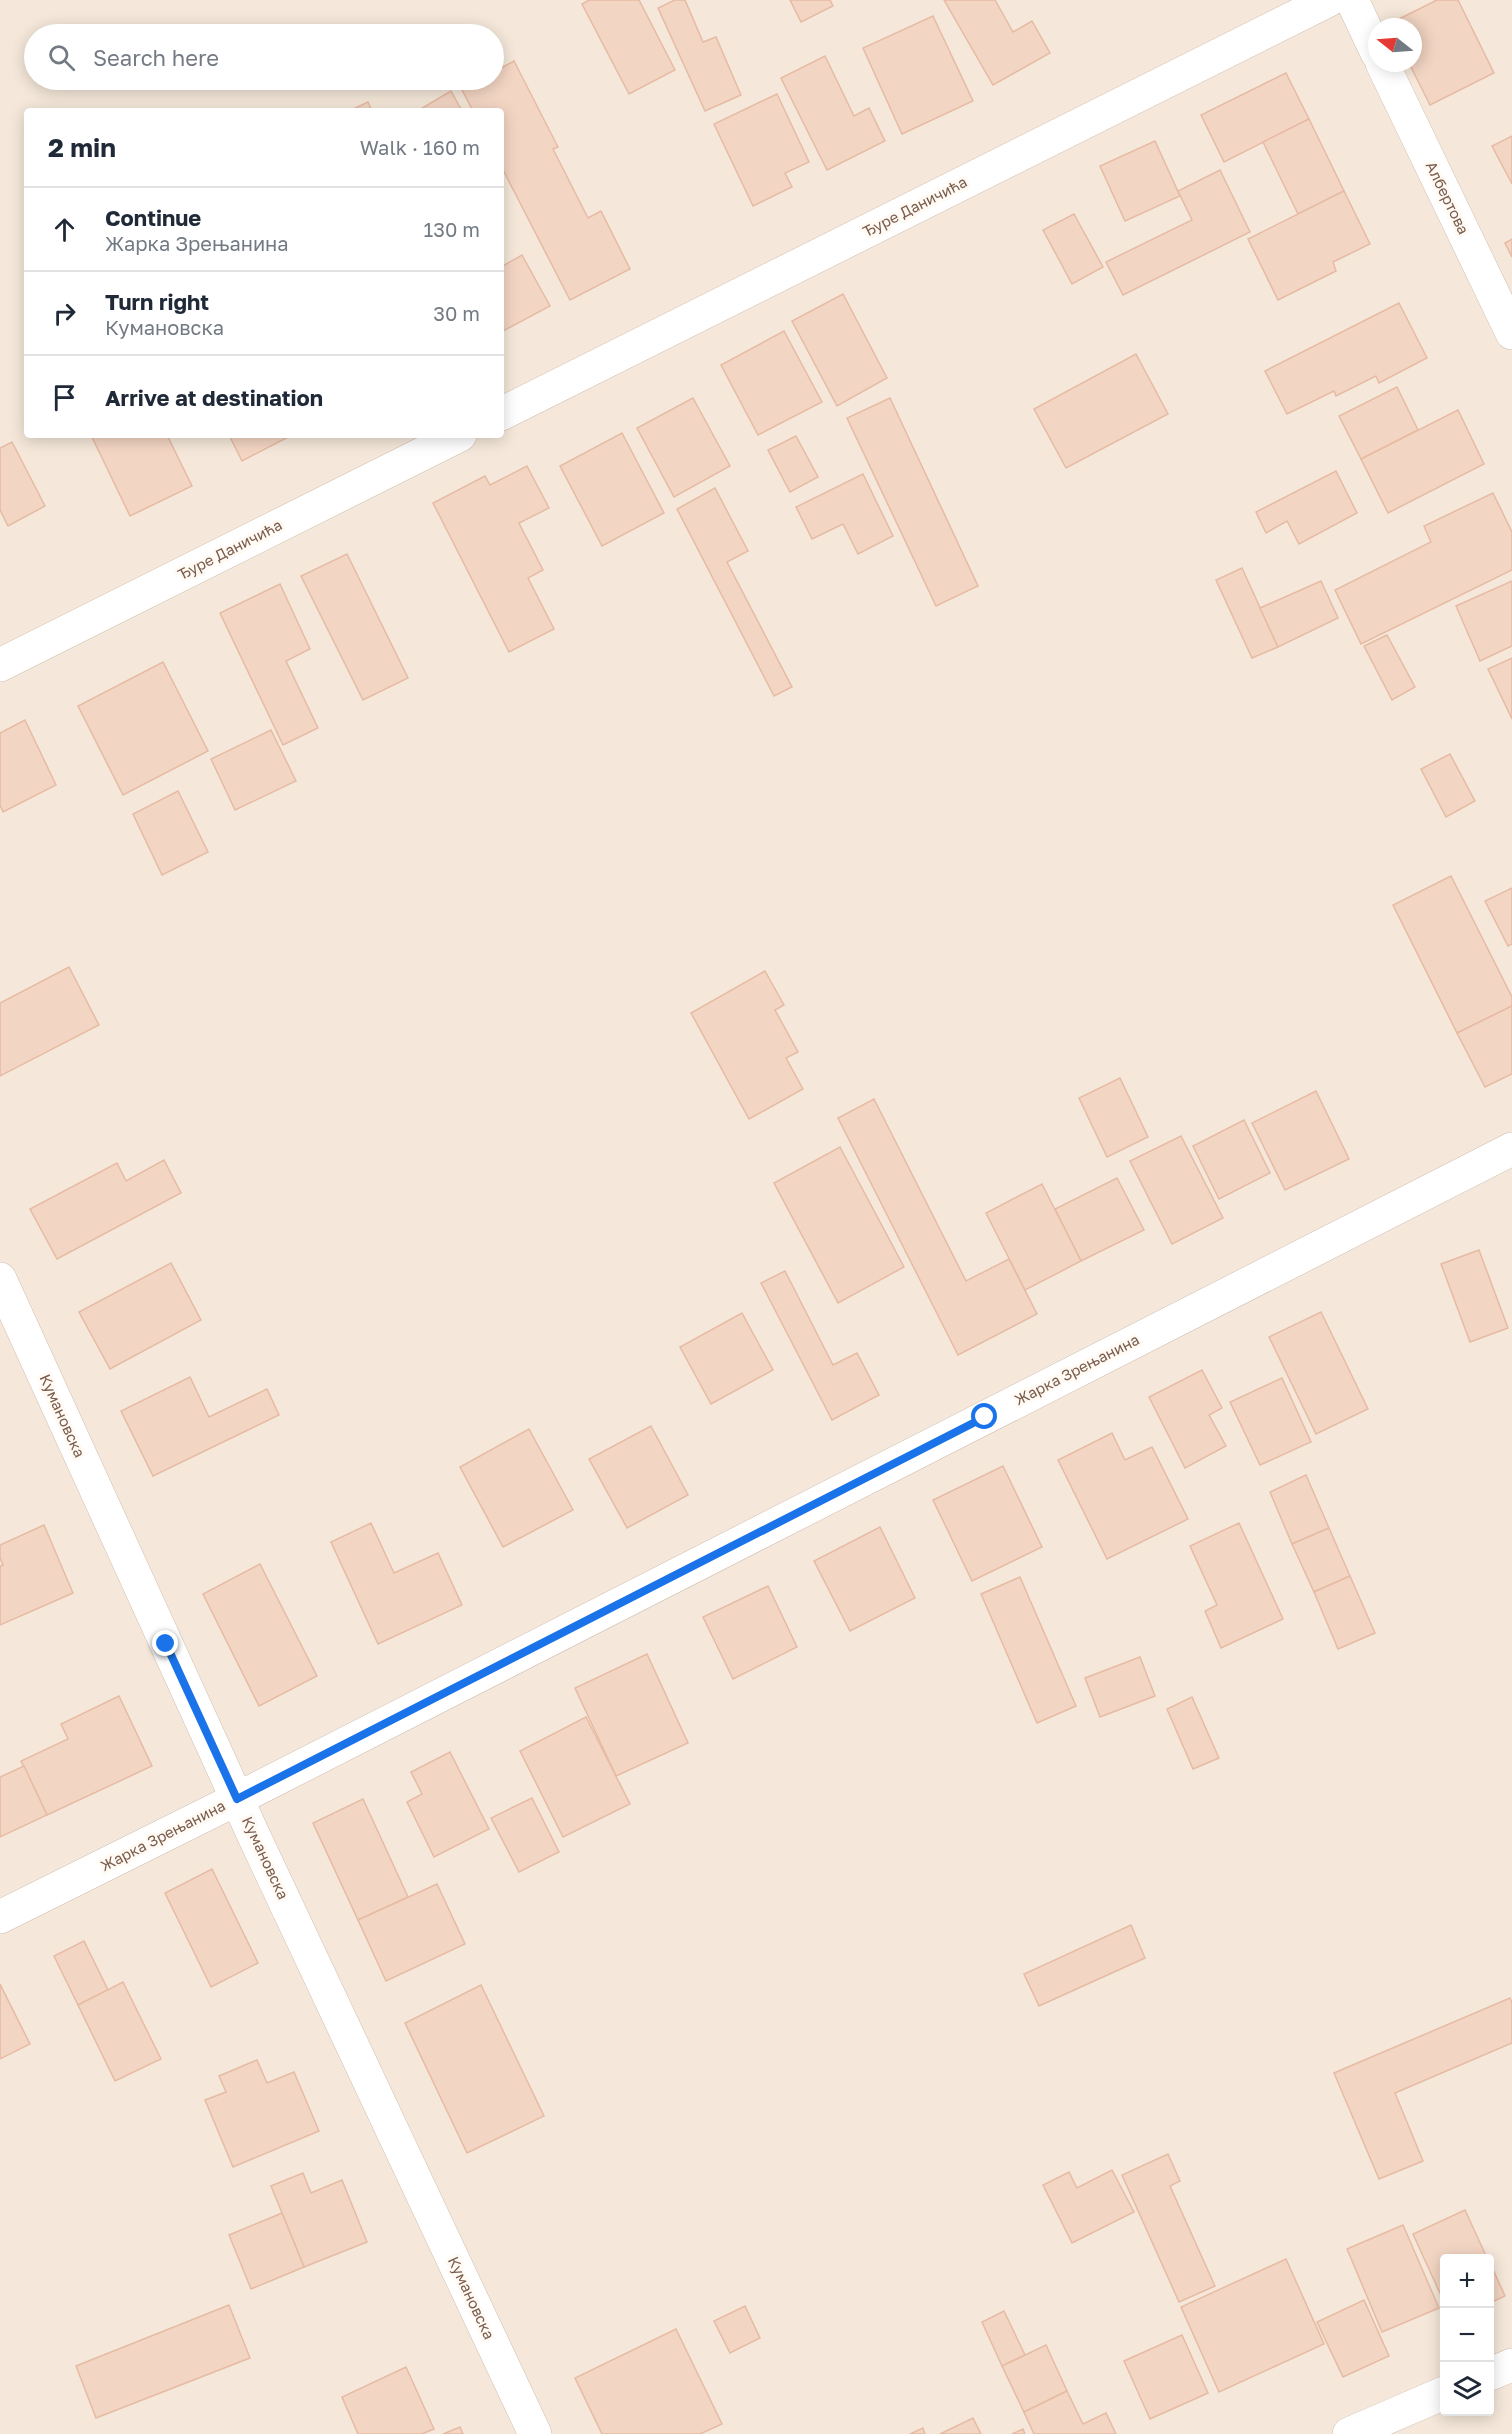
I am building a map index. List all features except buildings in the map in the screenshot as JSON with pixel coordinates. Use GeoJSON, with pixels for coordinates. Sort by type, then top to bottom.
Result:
{"type":"FeatureCollection","features":[{"type":"Feature","properties":{"kind":"street","name":"Ђуре Даничића"},"geometry":{"type":"LineString","coordinates":[[504,412],[1329,0]]}},
{"type":"Feature","properties":{"kind":"street"},"geometry":{"type":"LineString","coordinates":[[1352,0],[1368,34]]}},
{"type":"Feature","properties":{"kind":"street","name":"Албертова"},"geometry":{"type":"LineString","coordinates":[[1386,72],[1512,333]]}},
{"type":"Feature","properties":{"kind":"street","name":"Ђуре Даничића"},"geometry":{"type":"LineString","coordinates":[[0,665],[454,438]]}},
{"type":"Feature","properties":{"kind":"street","name":"Жарка Зрењанина"},"geometry":{"type":"LineString","coordinates":[[0,1917],[237,1799],[1512,1149]]}},
{"type":"Feature","properties":{"kind":"street","name":"Кумановска"},"geometry":{"type":"LineString","coordinates":[[0,1279],[237,1799],[535,2434]]}},
{"type":"Feature","properties":{"kind":"street"},"geometry":{"type":"LineString","coordinates":[[1494,2372],[1512,2365]]}},
{"type":"Feature","properties":{"kind":"street"},"geometry":{"type":"LineString","coordinates":[[1349,2434],[1440,2395]]}},
{"type":"Feature","properties":{"kind":"shaded area"},"geometry":{"type":"Polygon","coordinates":[[[0,0],[1512,0],[1512,2434],[0,2434],[0,0]]]}},
{"type":"Feature","properties":{"kind":"route"},"geometry":{"type":"LineString","coordinates":[[166,1644],[237,1799],[985,1417]]}}]}
